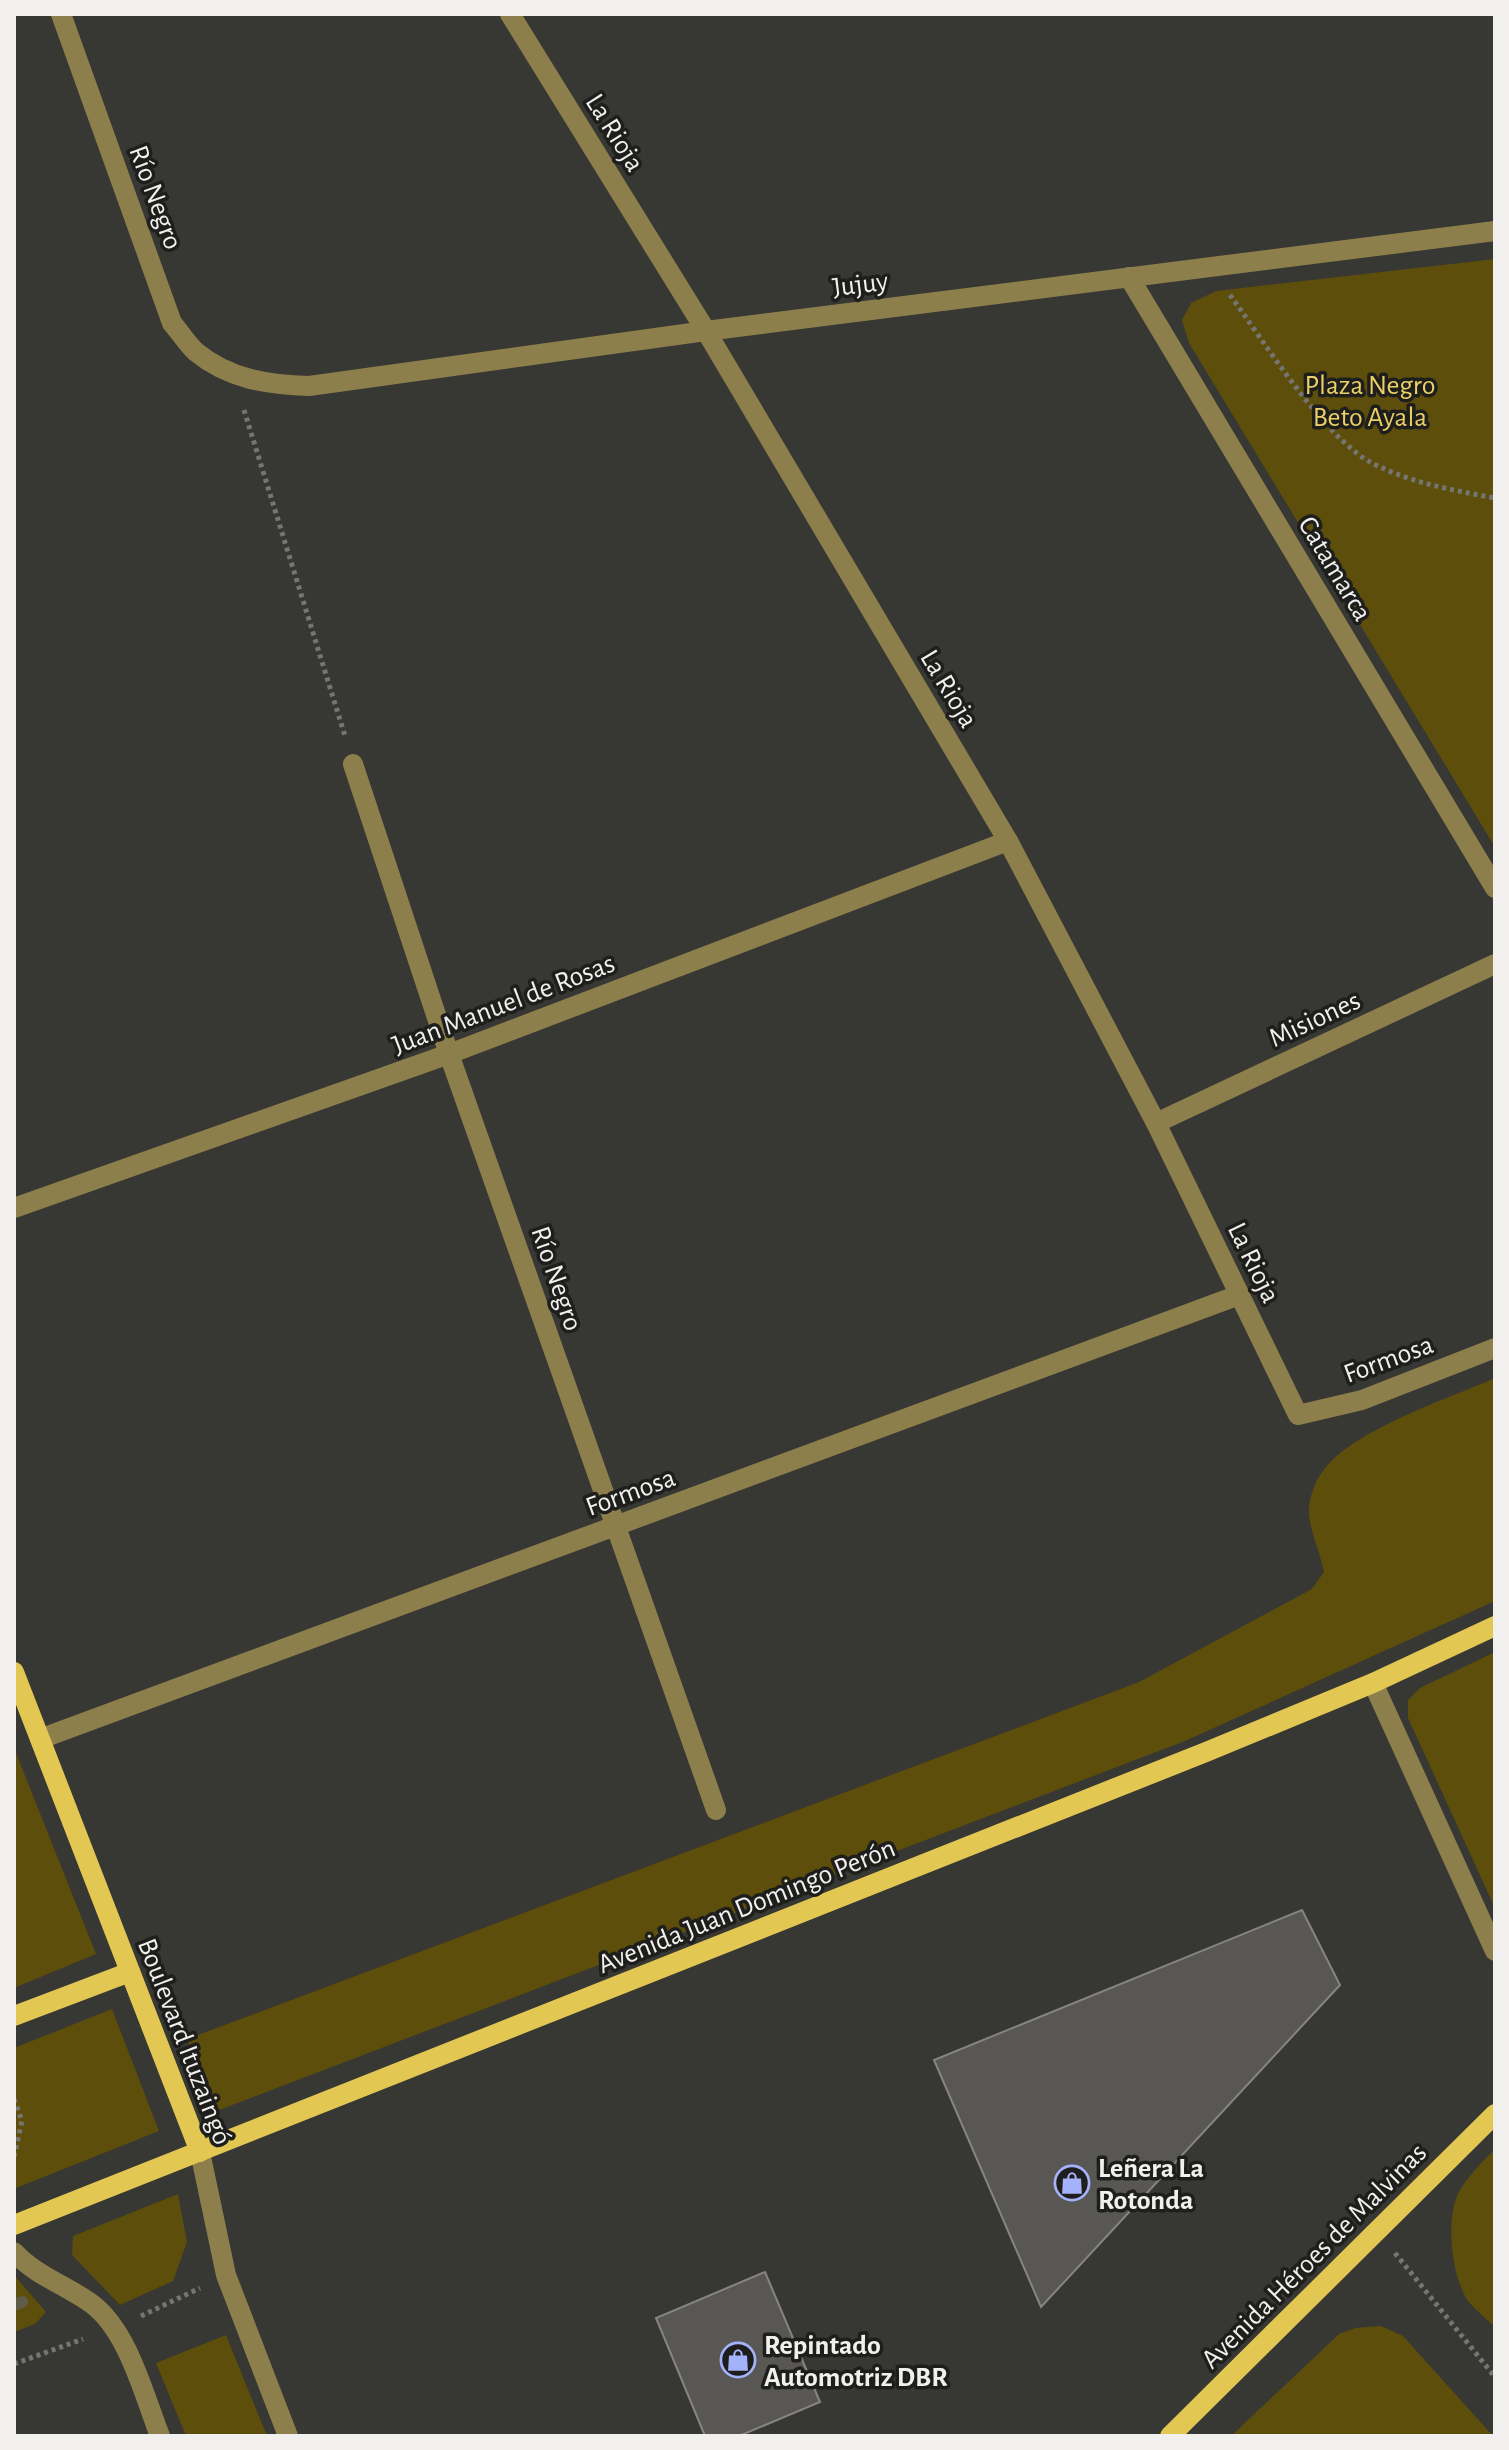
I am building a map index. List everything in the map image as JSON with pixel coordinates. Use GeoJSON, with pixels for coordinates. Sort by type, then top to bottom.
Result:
{"type":"FeatureCollection","features":[{"type":"Feature","properties":{"kind":"main road","name":"Avenida Juan Domingo Perón"},"geometry":{"type":"LineString","coordinates":[[14,2225],[1373,1683],[1495,1626]]}},
{"type":"Feature","properties":{"kind":"main road","name":"Boulevard Ituzaingó"},"geometry":{"type":"LineString","coordinates":[[14,1672],[200,2152]]}},
{"type":"Feature","properties":{"kind":"main road"},"geometry":{"type":"LineString","coordinates":[[14,2016],[130,1972]]}},
{"type":"Feature","properties":{"kind":"main road","name":"Avenida Héroes de Malvinas"},"geometry":{"type":"LineString","coordinates":[[1170,2436],[1495,2114]]}},
{"type":"Feature","properties":{"kind":"street","name":"Río Negro"},"geometry":{"type":"LineString","coordinates":[[61,14],[172,323],[195,351],[233,375]]}},
{"type":"Feature","properties":{"kind":"street","name":"La Rioja"},"geometry":{"type":"LineString","coordinates":[[510,14],[706,331],[1008,841],[1156,1123],[1298,1415]]}},
{"type":"Feature","properties":{"kind":"street","name":"Jujuy"},"geometry":{"type":"LineString","coordinates":[[233,375],[270,385],[309,386],[706,331],[1495,231]]}},
{"type":"Feature","properties":{"kind":"street","name":"Catamarca"},"geometry":{"type":"LineString","coordinates":[[1129,277],[1495,888]]}},
{"type":"Feature","properties":{"kind":"street","name":"Río Negro"},"geometry":{"type":"LineString","coordinates":[[353,764],[449,1054],[716,1810]]}},
{"type":"Feature","properties":{"kind":"street","name":"Juan Manuel de Rosas"},"geometry":{"type":"LineString","coordinates":[[14,1208],[449,1054],[1008,841]]}},
{"type":"Feature","properties":{"kind":"street","name":"Misiones"},"geometry":{"type":"LineString","coordinates":[[1156,1123],[1495,964]]}},
{"type":"Feature","properties":{"kind":"street","name":"Formosa"},"geometry":{"type":"LineString","coordinates":[[40,1739],[1239,1295]]}},
{"type":"Feature","properties":{"kind":"street","name":"Formosa"},"geometry":{"type":"LineString","coordinates":[[1298,1415],[1362,1400],[1495,1348]]}},
{"type":"Feature","properties":{"kind":"street"},"geometry":{"type":"LineString","coordinates":[[1373,1683],[1495,1951]]}},
{"type":"Feature","properties":{"kind":"street","name":"Boulevard Ituzaingó"},"geometry":{"type":"LineString","coordinates":[[200,2152],[226,2275],[288,2436]]}},
{"type":"Feature","properties":{"kind":"street"},"geometry":{"type":"LineString","coordinates":[[14,2252],[28,2267],[93,2305],[116,2328],[160,2436]]}},
{"type":"Feature","properties":{"kind":"path"},"geometry":{"type":"LineString","coordinates":[[1210,268],[1323,420],[1369,462],[1425,485],[1495,498]]}},
{"type":"Feature","properties":{"kind":"path"},"geometry":{"type":"LineString","coordinates":[[233,375],[353,764]]}},
{"type":"Feature","properties":{"kind":"path"},"geometry":{"type":"LineString","coordinates":[[14,2099],[22,2121],[14,2157]]}},
{"type":"Feature","properties":{"kind":"path"},"geometry":{"type":"LineString","coordinates":[[1377,2231],[1495,2377]]}},
{"type":"Feature","properties":{"kind":"green space","name":"Plaza Negro Beto Ayala"},"geometry":{"type":"Polygon","coordinates":[[[1495,259],[1495,847],[1189,343],[1182,320],[1191,303],[1216,291],[1495,259]]]}},
{"type":"Feature","properties":{"kind":"green space"},"geometry":{"type":"Polygon","coordinates":[[[1495,1378],[1495,1601],[1185,1741],[214,2112],[187,2039],[1139,1682],[1312,1589],[1324,1572],[1309,1506],[1315,1485],[1326,1467],[1340,1453],[1381,1427],[1495,1378]]]}},
{"type":"Feature","properties":{"kind":"green space"},"geometry":{"type":"Polygon","coordinates":[[[1495,1652],[1495,1908],[1408,1718],[1408,1700],[1420,1688],[1495,1652]]]}},
{"type":"Feature","properties":{"kind":"green space"},"geometry":{"type":"Polygon","coordinates":[[[14,1748],[96,1954],[14,1988],[14,1748]]]}},
{"type":"Feature","properties":{"kind":"green space"},"geometry":{"type":"Polygon","coordinates":[[[112,2009],[159,2131],[16,2188],[14,2048],[112,2009]]]}},
{"type":"Feature","properties":{"kind":"green space"},"geometry":{"type":"Polygon","coordinates":[[[1495,2149],[1495,2327],[1468,2301],[1462,2290],[1454,2262],[1451,2231],[1459,2192],[1495,2149]]]}},
{"type":"Feature","properties":{"kind":"green space"},"geometry":{"type":"Polygon","coordinates":[[[178,2194],[187,2242],[173,2281],[120,2305],[72,2255],[73,2236],[178,2194]]]}},
{"type":"Feature","properties":{"kind":"green space"},"geometry":{"type":"Polygon","coordinates":[[[14,2275],[46,2312],[35,2324],[14,2332],[14,2275]]]}},
{"type":"Feature","properties":{"kind":"green space"},"geometry":{"type":"Polygon","coordinates":[[[1381,2326],[1403,2336],[1493,2436],[1231,2436],[1339,2334],[1355,2328],[1381,2326]]]}},
{"type":"Feature","properties":{"kind":"green space"},"geometry":{"type":"Polygon","coordinates":[[[226,2335],[267,2436],[186,2436],[156,2363],[226,2335]]]}},
{"type":"Feature","properties":{"kind":"building","name":"Leñera La Rotonda"},"geometry":{"type":"Polygon","coordinates":[[[1302,1910],[1340,1985],[1041,2307],[934,2060],[1302,1910]]]}},
{"type":"Feature","properties":{"kind":"building","name":"Repintado Automotriz DBR"},"geometry":{"type":"Polygon","coordinates":[[[765,2272],[820,2402],[739,2436],[705,2436],[656,2318],[765,2272]]]}},
{"type":"Feature","properties":{"kind":"waterway"},"geometry":{"type":"LineString","coordinates":[[14,2305],[22,2302]]}},
{"type":"Feature","properties":{"kind":"place","name":"Leñera La Rotonda"},"geometry":{"type":"Point","coordinates":[1072,2183]}},
{"type":"Feature","properties":{"kind":"place","name":"Repintado Automotriz DBR"},"geometry":{"type":"Point","coordinates":[738,2360]}}]}
